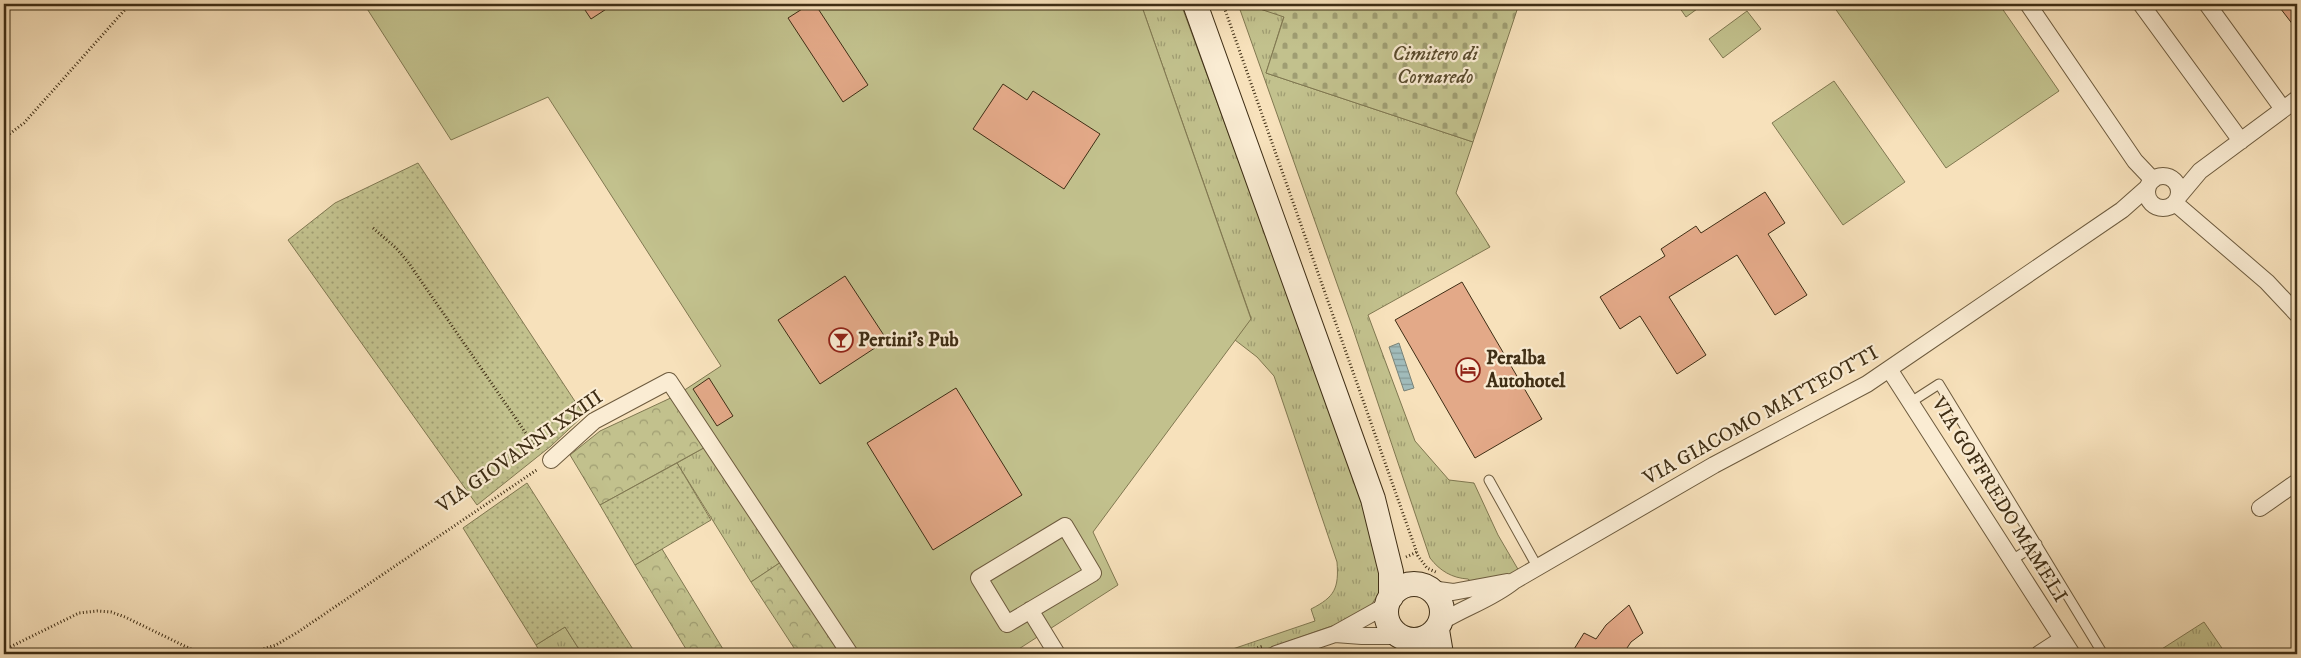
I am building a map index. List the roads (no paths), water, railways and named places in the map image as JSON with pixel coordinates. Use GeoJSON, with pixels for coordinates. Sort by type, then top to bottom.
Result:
{"type":"FeatureCollection","features":[{"type":"Feature","properties":{"kind":"street"},"geometry":{"type":"LineString","coordinates":[[1195,4],[1373,499],[1390,572],[1388,622],[1405,643]]}},
{"type":"Feature","properties":{"kind":"street"},"geometry":{"type":"LineString","coordinates":[[2028,4],[2151,183]]}},
{"type":"Feature","properties":{"kind":"street"},"geometry":{"type":"LineString","coordinates":[[2141,4],[2241,141]]}},
{"type":"Feature","properties":{"kind":"street"},"geometry":{"type":"LineString","coordinates":[[2207,4],[2283,109]]}},
{"type":"Feature","properties":{"kind":"street"},"geometry":{"type":"LineString","coordinates":[[2200,171],[2172,179],[2162,176],[2151,183],[2148,197],[2155,206],[2163,208],[2177,199],[2200,171],[2297,98]]}},
{"type":"Feature","properties":{"kind":"street"},"geometry":{"type":"LineString","coordinates":[[2172,179],[2178,186],[2177,199]]}},
{"type":"Feature","properties":{"kind":"street","name":"VIA GIACOMO MATTEOTTI"},"geometry":{"type":"LineString","coordinates":[[1439,626],[1465,607],[1500,592],[1514,581],[1714,465],[1867,384],[2122,210],[2151,183]]}},
{"type":"Feature","properties":{"kind":"street"},"geometry":{"type":"LineString","coordinates":[[2177,199],[2267,282],[2297,314]]}},
{"type":"Feature","properties":{"kind":"street","name":"VIA GIACOMO MATTEOTTI"},"geometry":{"type":"LineString","coordinates":[[2122,210],[2155,206]]}},
{"type":"Feature","properties":{"kind":"street","name":"VIA GOFFREDO MAMELI"},"geometry":{"type":"LineString","coordinates":[[1889,369],[2072,654]]}},
{"type":"Feature","properties":{"kind":"street","name":"VIA GIOVANNI XXIII"},"geometry":{"type":"LineString","coordinates":[[551,460],[594,421],[669,381],[850,654]]}},
{"type":"Feature","properties":{"kind":"street"},"geometry":{"type":"LineString","coordinates":[[2260,508],[2297,482]]}},
{"type":"Feature","properties":{"kind":"street"},"geometry":{"type":"LineString","coordinates":[[1373,499],[1410,555],[1428,587],[1442,604],[1439,626],[1441,654]]}},
{"type":"Feature","properties":{"kind":"street"},"geometry":{"type":"LineString","coordinates":[[1065,526],[1093,572],[1030,610],[1007,624],[979,578],[1065,526]]}},
{"type":"Feature","properties":{"kind":"street","name":"VIA GIACOMO MATTEOTTI"},"geometry":{"type":"LineString","coordinates":[[1428,587],[1445,592],[1514,581]]}},
{"type":"Feature","properties":{"kind":"street"},"geometry":{"type":"LineString","coordinates":[[1272,650],[1336,634],[1389,601],[1397,590],[1405,585],[1414,584],[1428,587]]}},
{"type":"Feature","properties":{"kind":"street"},"geometry":{"type":"LineString","coordinates":[[1030,610],[1057,654]]}},
{"type":"Feature","properties":{"kind":"street"},"geometry":{"type":"LineString","coordinates":[[1336,634],[1405,643],[1421,640],[1439,626]]}},
{"type":"Feature","properties":{"kind":"street"},"geometry":{"type":"LineString","coordinates":[[2040,654],[2062,639]]}},
{"type":"Feature","properties":{"kind":"lane"},"geometry":{"type":"LineString","coordinates":[[1911,402],[1939,384],[2103,654]]}},
{"type":"Feature","properties":{"kind":"lane"},"geometry":{"type":"LineString","coordinates":[[1490,480],[1538,568]]}},
{"type":"Feature","properties":{"kind":"lane"},"geometry":{"type":"LineString","coordinates":[[2012,560],[2037,544]]}},
{"type":"Feature","properties":{"kind":"water"},"geometry":{"type":"Polygon","coordinates":[[[1399,343],[1414,388],[1404,391],[1389,347],[1399,343]]]}},
{"type":"Feature","properties":{"kind":"place","name":"Pertini's Pub"},"geometry":{"type":"Point","coordinates":[841,340]}},
{"type":"Feature","properties":{"kind":"place","name":"Peralba Autohotel"},"geometry":{"type":"Point","coordinates":[1468,370]}},
{"type":"Feature","properties":{"kind":"park label","name":"Cimitero di Cornaredo"},"geometry":{"type":"Point","coordinates":[1435,66]}}]}
